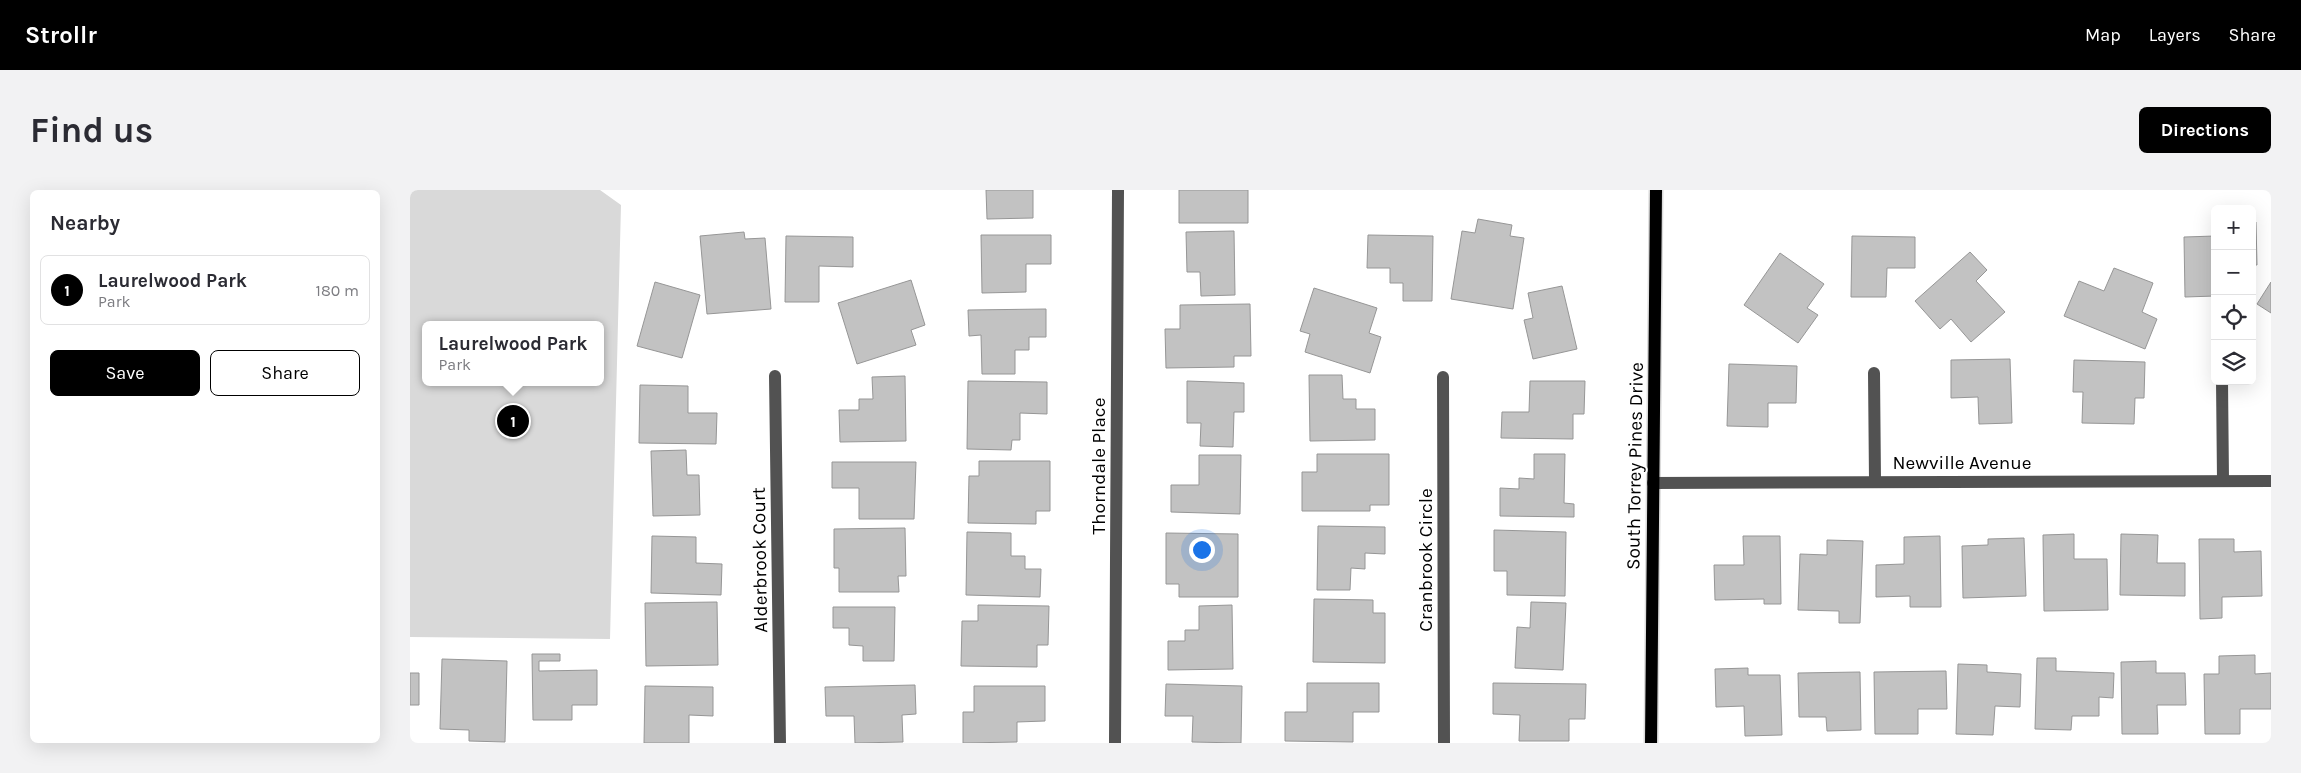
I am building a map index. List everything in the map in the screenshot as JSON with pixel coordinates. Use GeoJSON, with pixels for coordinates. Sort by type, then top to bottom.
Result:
{"type":"FeatureCollection","features":[{"type":"Feature","properties":{"kind":"main road","name":"South Torrey Pines Drive"},"geometry":{"type":"LineString","coordinates":[[1651,743],[1656,190]]}},
{"type":"Feature","properties":{"kind":"street","name":"Thorndale Place"},"geometry":{"type":"LineString","coordinates":[[1115,743],[1118,190]]}},
{"type":"Feature","properties":{"kind":"street"},"geometry":{"type":"LineString","coordinates":[[1874,373],[1875,481]]}},
{"type":"Feature","properties":{"kind":"street","name":"Alderbrook Court"},"geometry":{"type":"LineString","coordinates":[[775,376],[780,743]]}},
{"type":"Feature","properties":{"kind":"street","name":"Cranbrook Circle"},"geometry":{"type":"LineString","coordinates":[[1443,377],[1444,743]]}},
{"type":"Feature","properties":{"kind":"street"},"geometry":{"type":"LineString","coordinates":[[2222,385],[2223,480]]}},
{"type":"Feature","properties":{"kind":"street","name":"Newville Avenue"},"geometry":{"type":"LineString","coordinates":[[1653,482],[2271,481]]}},
{"type":"Feature","properties":{"kind":"shaded area"},"geometry":{"type":"Polygon","coordinates":[[[410,190],[600,190],[621,205],[610,639],[410,637],[410,190]]]}},
{"type":"Feature","properties":{"kind":"building"},"geometry":{"type":"Polygon","coordinates":[[[986,190],[1033,190],[1033,218],[987,219],[986,190]]]}},
{"type":"Feature","properties":{"kind":"building"},"geometry":{"type":"Polygon","coordinates":[[[1179,190],[1248,190],[1248,223],[1179,223],[1179,190]]]}},
{"type":"Feature","properties":{"kind":"building"},"geometry":{"type":"Polygon","coordinates":[[[1478,219],[1512,225],[1510,236],[1524,238],[1513,309],[1451,299],[1462,231],[1475,233],[1478,219]]]}},
{"type":"Feature","properties":{"kind":"building"},"geometry":{"type":"Polygon","coordinates":[[[2256,222],[2257,265],[2256,265],[2256,222]]]}},
{"type":"Feature","properties":{"kind":"building"},"geometry":{"type":"Polygon","coordinates":[[[1234,231],[1235,295],[1201,296],[1200,272],[1187,272],[1186,232],[1234,231]]]}},
{"type":"Feature","properties":{"kind":"building"},"geometry":{"type":"Polygon","coordinates":[[[744,232],[745,239],[765,238],[771,309],[707,314],[700,236],[744,232]]]}},
{"type":"Feature","properties":{"kind":"building"},"geometry":{"type":"Polygon","coordinates":[[[981,235],[1051,235],[1051,264],[1026,264],[1026,292],[982,293],[981,235]]]}},
{"type":"Feature","properties":{"kind":"building"},"geometry":{"type":"Polygon","coordinates":[[[1368,235],[1433,236],[1432,301],[1403,301],[1403,283],[1390,283],[1390,268],[1367,268],[1368,235]]]}},
{"type":"Feature","properties":{"kind":"building"},"geometry":{"type":"Polygon","coordinates":[[[786,236],[853,237],[853,267],[819,266],[819,302],[785,302],[786,236]]]}},
{"type":"Feature","properties":{"kind":"building"},"geometry":{"type":"Polygon","coordinates":[[[1852,236],[1915,237],[1915,268],[1887,268],[1886,297],[1851,297],[1852,236]]]}},
{"type":"Feature","properties":{"kind":"building"},"geometry":{"type":"Polygon","coordinates":[[[2211,236],[2211,296],[2185,297],[2184,237],[2211,236]]]}},
{"type":"Feature","properties":{"kind":"building"},"geometry":{"type":"Polygon","coordinates":[[[1970,252],[1987,270],[1976,281],[2005,312],[1971,342],[1951,319],[1940,329],[1915,301],[1970,252]]]}},
{"type":"Feature","properties":{"kind":"building"},"geometry":{"type":"Polygon","coordinates":[[[1780,253],[1824,284],[1807,308],[1818,315],[1798,343],[1744,305],[1780,253]]]}},
{"type":"Feature","properties":{"kind":"building"},"geometry":{"type":"Polygon","coordinates":[[[2114,268],[2153,283],[2142,312],[2157,319],[2145,349],[2064,316],[2079,281],[2104,291],[2114,268]]]}},
{"type":"Feature","properties":{"kind":"building"},"geometry":{"type":"Polygon","coordinates":[[[911,280],[925,325],[911,330],[916,345],[857,364],[838,303],[911,280]]]}},
{"type":"Feature","properties":{"kind":"building"},"geometry":{"type":"Polygon","coordinates":[[[655,282],[700,295],[682,358],[637,346],[655,282]]]}},
{"type":"Feature","properties":{"kind":"building"},"geometry":{"type":"Polygon","coordinates":[[[2271,282],[2271,313],[2257,304],[2271,282]]]}},
{"type":"Feature","properties":{"kind":"building"},"geometry":{"type":"Polygon","coordinates":[[[1562,286],[1577,349],[1533,359],[1524,320],[1533,318],[1528,293],[1562,286]]]}},
{"type":"Feature","properties":{"kind":"building"},"geometry":{"type":"Polygon","coordinates":[[[1314,288],[1377,308],[1369,333],[1381,337],[1370,373],[1305,352],[1310,334],[1300,331],[1314,288]]]}},
{"type":"Feature","properties":{"kind":"building"},"geometry":{"type":"Polygon","coordinates":[[[1250,304],[1251,356],[1234,356],[1234,367],[1166,368],[1165,329],[1180,329],[1180,305],[1250,304]]]}},
{"type":"Feature","properties":{"kind":"building"},"geometry":{"type":"Polygon","coordinates":[[[1046,309],[1046,337],[1029,337],[1029,350],[1015,350],[1015,374],[982,374],[981,335],[969,336],[968,310],[1046,309]]]}},
{"type":"Feature","properties":{"kind":"building"},"geometry":{"type":"Polygon","coordinates":[[[2010,359],[2012,423],[1979,424],[1978,397],[1951,398],[1951,360],[2010,359]]]}},
{"type":"Feature","properties":{"kind":"building"},"geometry":{"type":"Polygon","coordinates":[[[2074,360],[2145,362],[2144,398],[2135,398],[2134,424],[2082,423],[2083,392],[2073,392],[2074,360]]]}},
{"type":"Feature","properties":{"kind":"building"},"geometry":{"type":"Polygon","coordinates":[[[1729,364],[1797,366],[1796,403],[1768,403],[1768,427],[1727,426],[1729,364]]]}},
{"type":"Feature","properties":{"kind":"building"},"geometry":{"type":"Polygon","coordinates":[[[1309,375],[1342,375],[1343,399],[1356,399],[1356,409],[1375,409],[1375,440],[1310,441],[1309,375]]]}},
{"type":"Feature","properties":{"kind":"building"},"geometry":{"type":"Polygon","coordinates":[[[905,376],[906,441],[840,442],[839,410],[859,410],[859,399],[873,399],[872,377],[905,376]]]}},
{"type":"Feature","properties":{"kind":"building"},"geometry":{"type":"Polygon","coordinates":[[[968,381],[1047,382],[1047,414],[1020,413],[1020,440],[1012,440],[1011,450],[967,449],[968,381]]]}},
{"type":"Feature","properties":{"kind":"building"},"geometry":{"type":"Polygon","coordinates":[[[1187,381],[1244,383],[1244,412],[1234,412],[1233,447],[1200,446],[1201,423],[1187,423],[1187,381]]]}},
{"type":"Feature","properties":{"kind":"building"},"geometry":{"type":"Polygon","coordinates":[[[1530,381],[1585,381],[1584,414],[1573,414],[1573,439],[1501,438],[1502,412],[1529,412],[1530,381]]]}},
{"type":"Feature","properties":{"kind":"building"},"geometry":{"type":"Polygon","coordinates":[[[640,385],[688,386],[688,413],[717,413],[716,444],[639,443],[640,385]]]}},
{"type":"Feature","properties":{"kind":"building"},"geometry":{"type":"Polygon","coordinates":[[[686,450],[687,475],[699,475],[700,515],[653,516],[651,451],[686,450]]]}},
{"type":"Feature","properties":{"kind":"building"},"geometry":{"type":"Polygon","coordinates":[[[1317,454],[1389,454],[1389,505],[1370,505],[1370,511],[1302,511],[1302,472],[1317,472],[1317,454]]]}},
{"type":"Feature","properties":{"kind":"building"},"geometry":{"type":"Polygon","coordinates":[[[1534,454],[1565,454],[1564,503],[1574,504],[1574,517],[1500,516],[1500,488],[1519,489],[1519,478],[1534,479],[1534,454]]]}},
{"type":"Feature","properties":{"kind":"building"},"geometry":{"type":"Polygon","coordinates":[[[1199,455],[1241,455],[1240,514],[1171,512],[1171,485],[1199,485],[1199,455]]]}},
{"type":"Feature","properties":{"kind":"building"},"geometry":{"type":"Polygon","coordinates":[[[979,461],[1050,461],[1050,511],[1036,511],[1036,524],[968,523],[969,476],[979,476],[979,461]]]}},
{"type":"Feature","properties":{"kind":"building"},"geometry":{"type":"Polygon","coordinates":[[[832,462],[916,462],[914,519],[859,519],[859,488],[832,488],[832,462]]]}},
{"type":"Feature","properties":{"kind":"building"},"geometry":{"type":"Polygon","coordinates":[[[1318,526],[1385,527],[1385,554],[1365,553],[1365,569],[1351,568],[1350,590],[1317,590],[1318,526]]]}},
{"type":"Feature","properties":{"kind":"building"},"geometry":{"type":"Polygon","coordinates":[[[905,528],[906,576],[898,576],[899,592],[839,592],[839,568],[834,568],[834,529],[905,528]]]}},
{"type":"Feature","properties":{"kind":"building"},"geometry":{"type":"Polygon","coordinates":[[[1494,530],[1566,532],[1565,596],[1507,595],[1507,571],[1494,571],[1494,530]]]}},
{"type":"Feature","properties":{"kind":"building"},"geometry":{"type":"Polygon","coordinates":[[[967,532],[1011,533],[1011,556],[1025,556],[1025,569],[1041,569],[1040,597],[966,595],[967,532]]]}},
{"type":"Feature","properties":{"kind":"building"},"geometry":{"type":"Polygon","coordinates":[[[1166,533],[1238,534],[1238,597],[1179,597],[1179,584],[1166,584],[1166,533]]]}},
{"type":"Feature","properties":{"kind":"building"},"geometry":{"type":"Polygon","coordinates":[[[2074,534],[2074,559],[2107,559],[2108,610],[2044,611],[2043,535],[2074,534]]]}},
{"type":"Feature","properties":{"kind":"building"},"geometry":{"type":"Polygon","coordinates":[[[2121,534],[2158,535],[2157,563],[2185,563],[2185,596],[2120,595],[2121,534]]]}},
{"type":"Feature","properties":{"kind":"building"},"geometry":{"type":"Polygon","coordinates":[[[652,536],[696,537],[696,563],[722,564],[721,595],[651,593],[652,536]]]}},
{"type":"Feature","properties":{"kind":"building"},"geometry":{"type":"Polygon","coordinates":[[[1743,536],[1780,536],[1781,604],[1764,604],[1764,599],[1715,600],[1714,565],[1744,565],[1743,536]]]}},
{"type":"Feature","properties":{"kind":"building"},"geometry":{"type":"Polygon","coordinates":[[[1940,536],[1941,607],[1910,607],[1910,596],[1876,597],[1876,565],[1904,564],[1904,537],[1940,536]]]}},
{"type":"Feature","properties":{"kind":"building"},"geometry":{"type":"Polygon","coordinates":[[[2024,538],[2026,596],[1963,598],[1962,546],[1988,545],[1988,539],[2024,538]]]}},
{"type":"Feature","properties":{"kind":"building"},"geometry":{"type":"Polygon","coordinates":[[[2199,539],[2234,539],[2234,552],[2261,551],[2262,596],[2222,597],[2222,618],[2200,619],[2199,539]]]}},
{"type":"Feature","properties":{"kind":"building"},"geometry":{"type":"Polygon","coordinates":[[[1827,540],[1863,541],[1860,623],[1839,623],[1839,611],[1798,610],[1800,554],[1827,555],[1827,540]]]}},
{"type":"Feature","properties":{"kind":"building"},"geometry":{"type":"Polygon","coordinates":[[[1314,599],[1373,600],[1373,613],[1385,613],[1385,663],[1313,662],[1314,599]]]}},
{"type":"Feature","properties":{"kind":"building"},"geometry":{"type":"Polygon","coordinates":[[[717,602],[718,665],[646,666],[645,603],[717,602]]]}},
{"type":"Feature","properties":{"kind":"building"},"geometry":{"type":"Polygon","coordinates":[[[1531,602],[1566,603],[1563,670],[1515,668],[1517,627],[1530,628],[1531,602]]]}},
{"type":"Feature","properties":{"kind":"building"},"geometry":{"type":"Polygon","coordinates":[[[978,605],[1049,606],[1048,645],[1037,645],[1037,667],[961,666],[962,621],[978,621],[978,605]]]}},
{"type":"Feature","properties":{"kind":"building"},"geometry":{"type":"Polygon","coordinates":[[[1232,605],[1233,669],[1168,670],[1168,641],[1185,641],[1185,630],[1199,630],[1199,606],[1232,605]]]}},
{"type":"Feature","properties":{"kind":"building"},"geometry":{"type":"Polygon","coordinates":[[[833,607],[895,607],[894,661],[863,661],[863,646],[849,645],[849,628],[833,628],[833,607]]]}},
{"type":"Feature","properties":{"kind":"building"},"geometry":{"type":"Polygon","coordinates":[[[532,654],[560,654],[560,661],[539,661],[539,671],[597,670],[597,705],[572,705],[572,720],[533,720],[532,654]]]}},
{"type":"Feature","properties":{"kind":"building"},"geometry":{"type":"Polygon","coordinates":[[[2255,655],[2255,674],[2271,673],[2271,709],[2240,709],[2240,734],[2205,734],[2204,674],[2219,674],[2219,656],[2255,655]]]}},
{"type":"Feature","properties":{"kind":"building"},"geometry":{"type":"Polygon","coordinates":[[[2037,658],[2056,658],[2056,671],[2114,673],[2113,698],[2099,697],[2099,716],[2072,716],[2071,730],[2035,729],[2037,658]]]}},
{"type":"Feature","properties":{"kind":"building"},"geometry":{"type":"Polygon","coordinates":[[[442,659],[507,661],[505,742],[469,741],[469,730],[440,729],[442,659]]]}},
{"type":"Feature","properties":{"kind":"building"},"geometry":{"type":"Polygon","coordinates":[[[2156,661],[2156,673],[2185,673],[2186,705],[2157,705],[2158,734],[2122,734],[2121,662],[2156,661]]]}},
{"type":"Feature","properties":{"kind":"building"},"geometry":{"type":"Polygon","coordinates":[[[1958,664],[1987,665],[1987,672],[2021,674],[2020,707],[1995,706],[1993,735],[1956,734],[1958,664]]]}},
{"type":"Feature","properties":{"kind":"building"},"geometry":{"type":"Polygon","coordinates":[[[1748,668],[1748,675],[1780,675],[1782,735],[1745,736],[1744,706],[1716,707],[1715,669],[1748,668]]]}},
{"type":"Feature","properties":{"kind":"building"},"geometry":{"type":"Polygon","coordinates":[[[1946,671],[1947,709],[1918,709],[1918,734],[1875,734],[1874,672],[1946,671]]]}},
{"type":"Feature","properties":{"kind":"building"},"geometry":{"type":"Polygon","coordinates":[[[1860,672],[1861,730],[1827,731],[1826,717],[1799,717],[1798,673],[1860,672]]]}},
{"type":"Feature","properties":{"kind":"building"},"geometry":{"type":"Polygon","coordinates":[[[410,673],[419,673],[419,705],[410,705],[410,673]]]}},
{"type":"Feature","properties":{"kind":"building"},"geometry":{"type":"Polygon","coordinates":[[[1307,683],[1379,683],[1379,712],[1353,712],[1353,742],[1285,741],[1285,712],[1307,712],[1307,683]]]}},
{"type":"Feature","properties":{"kind":"building"},"geometry":{"type":"Polygon","coordinates":[[[1493,683],[1586,684],[1585,719],[1569,719],[1569,741],[1519,741],[1520,715],[1493,714],[1493,683]]]}},
{"type":"Feature","properties":{"kind":"building"},"geometry":{"type":"Polygon","coordinates":[[[1166,684],[1242,686],[1241,743],[1192,742],[1193,716],[1165,716],[1166,684]]]}},
{"type":"Feature","properties":{"kind":"building"},"geometry":{"type":"Polygon","coordinates":[[[915,685],[916,714],[902,715],[903,742],[855,743],[854,716],[826,716],[825,687],[915,685]]]}},
{"type":"Feature","properties":{"kind":"building"},"geometry":{"type":"Polygon","coordinates":[[[645,686],[713,687],[713,716],[689,715],[689,743],[644,743],[645,686]]]}},
{"type":"Feature","properties":{"kind":"building"},"geometry":{"type":"Polygon","coordinates":[[[974,686],[1045,686],[1045,721],[1017,722],[1017,742],[963,743],[963,712],[974,712],[974,686]]]}},
{"type":"Feature","properties":{"kind":"place","name":"Laurelwood Park"},"geometry":{"type":"Point","coordinates":[513,421]}}]}
